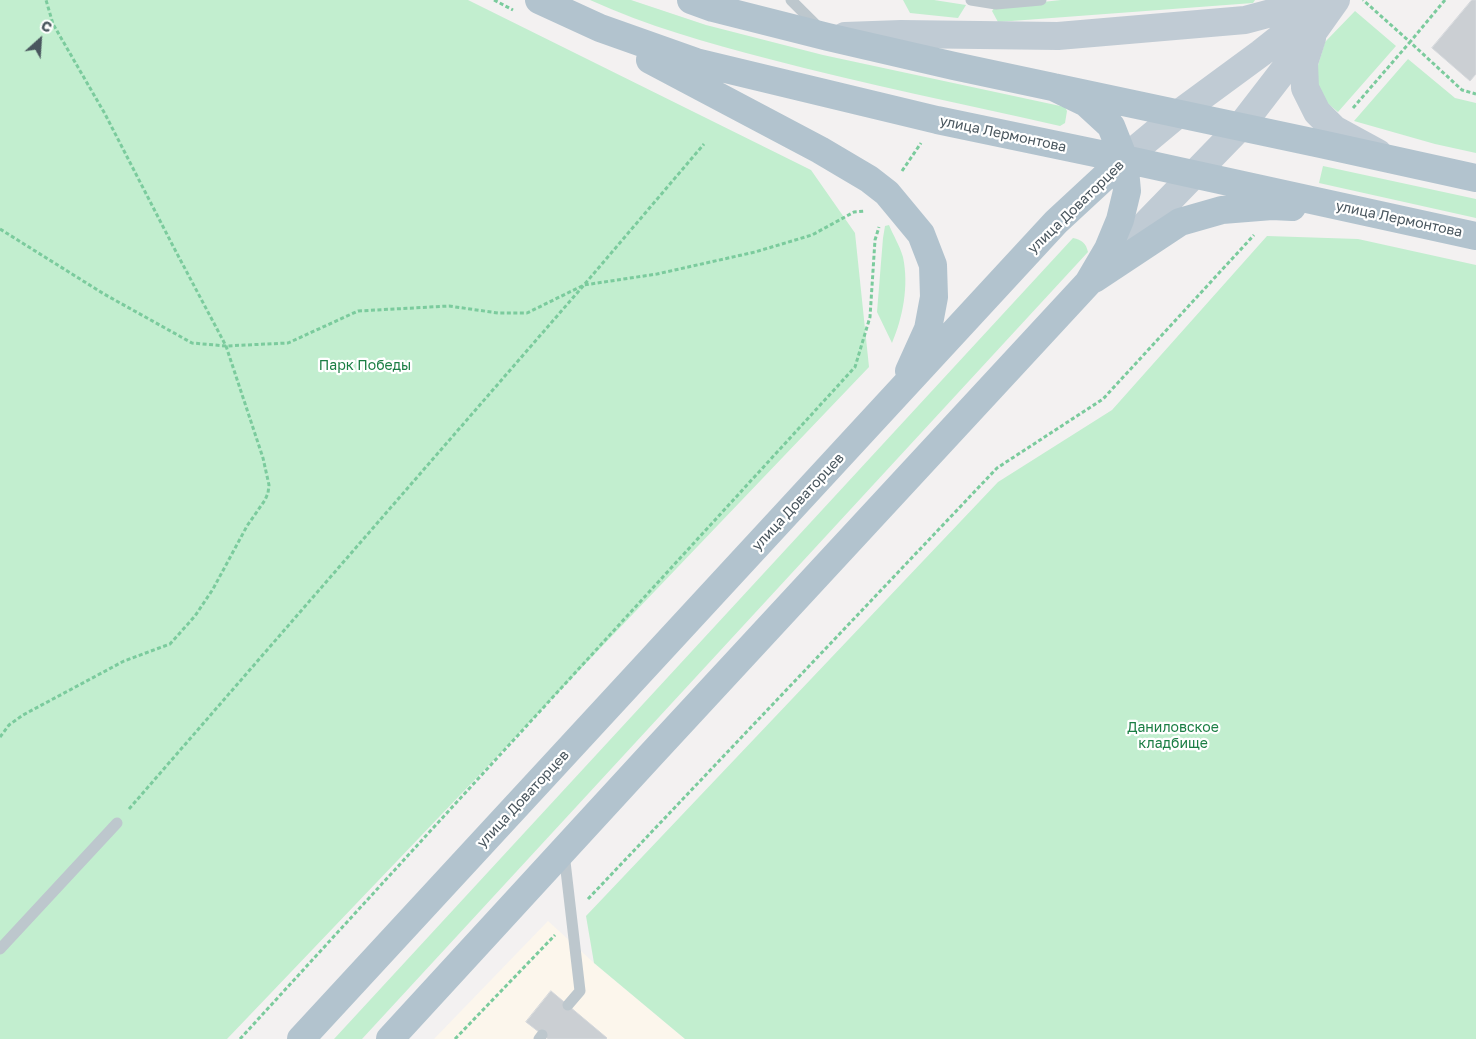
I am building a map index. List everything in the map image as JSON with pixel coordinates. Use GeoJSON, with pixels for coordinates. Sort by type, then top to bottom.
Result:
{"type":"FeatureCollection","features":[{"type":"Feature","properties":{"kind":"main road","name":"улица Лермонтова"},"geometry":{"type":"LineString","coordinates":[[537,0],[600,28],[696,62],[815,92],[1476,236]]}},
{"type":"Feature","properties":{"kind":"main road"},"geometry":{"type":"LineString","coordinates":[[537,0],[820,150],[868,179],[885,202],[921,234],[932,265],[934,297],[928,329],[911,368],[885,408]]}},
{"type":"Feature","properties":{"kind":"main road"},"geometry":{"type":"LineString","coordinates":[[691,0],[713,8],[828,37],[954,66],[1476,178]]}},
{"type":"Feature","properties":{"kind":"main road"},"geometry":{"type":"LineString","coordinates":[[828,37],[901,34],[1058,36],[1245,20],[1266,27],[1314,0]]}},
{"type":"Feature","properties":{"kind":"main road","name":"улица Доваторцев"},"geometry":{"type":"LineString","coordinates":[[301,1039],[1056,222],[1124,159],[1178,114],[1266,27],[1328,0]]}},
{"type":"Feature","properties":{"kind":"main road"},"geometry":{"type":"LineString","coordinates":[[390,1039],[1088,283],[1240,127],[1336,0]]}},
{"type":"Feature","properties":{"kind":"main road"},"geometry":{"type":"LineString","coordinates":[[1314,31],[1304,64],[1305,88],[1317,112],[1334,129],[1390,160]]}},
{"type":"Feature","properties":{"kind":"main road"},"geometry":{"type":"LineString","coordinates":[[1053,87],[1086,103],[1110,126],[1124,159],[1127,191],[1120,220],[1108,249],[1088,283]]}},
{"type":"Feature","properties":{"kind":"main road"},"geometry":{"type":"LineString","coordinates":[[1088,283],[1180,222],[1222,210],[1272,206],[1362,212]]}},
{"type":"Feature","properties":{"kind":"lane"},"geometry":{"type":"LineString","coordinates":[[791,0],[828,37]]}},
{"type":"Feature","properties":{"kind":"lane"},"geometry":{"type":"LineString","coordinates":[[970,0],[996,4],[1041,0]]}},
{"type":"Feature","properties":{"kind":"lane"},"geometry":{"type":"LineString","coordinates":[[0,949],[117,822]]}},
{"type":"Feature","properties":{"kind":"lane"},"geometry":{"type":"LineString","coordinates":[[564,851],[580,991],[568,1005]]}},
{"type":"Feature","properties":{"kind":"path"},"geometry":{"type":"LineString","coordinates":[[0,737],[9,725],[23,715],[124,661],[170,644],[195,616],[213,589],[243,534],[266,500],[268,493],[264,458],[226,346],[105,114],[53,24],[46,0]]}},
{"type":"Feature","properties":{"kind":"path"},"geometry":{"type":"LineString","coordinates":[[1362,0],[1462,90],[1476,94]]}},
{"type":"Feature","properties":{"kind":"path"},"geometry":{"type":"LineString","coordinates":[[1334,129],[1445,0]]}},
{"type":"Feature","properties":{"kind":"path"},"geometry":{"type":"LineString","coordinates":[[0,229],[104,294],[192,343],[226,346],[288,343],[358,311],[449,306],[498,313],[527,313],[584,285],[658,274],[755,252],[812,235],[854,212],[876,210],[885,202],[937,120]]}},
{"type":"Feature","properties":{"kind":"path"},"geometry":{"type":"LineString","coordinates":[[117,822],[584,285],[704,144]]}},
{"type":"Feature","properties":{"kind":"path"},"geometry":{"type":"LineString","coordinates":[[240,1039],[855,367],[870,317],[875,240],[885,202]]}},
{"type":"Feature","properties":{"kind":"path"},"geometry":{"type":"LineString","coordinates":[[455,1039],[997,468],[1103,399],[1253,236],[1272,206]]}},
{"type":"Feature","properties":{"kind":"shaded area"},"geometry":{"type":"Polygon","coordinates":[[[548,921],[594,963],[685,1039],[434,1039],[548,921]]]}},
{"type":"Feature","properties":{"kind":"green space","name":"Парк Победы"},"geometry":{"type":"Polygon","coordinates":[[[0,0],[468,0],[811,170],[855,233],[869,367],[227,1039],[0,1039],[0,0]]]}},
{"type":"Feature","properties":{"kind":"green space"},"geometry":{"type":"Polygon","coordinates":[[[590,0],[631,0],[706,25],[823,55],[1065,107],[1067,111],[1065,123],[1060,126],[769,59],[656,26],[590,0]]]}},
{"type":"Feature","properties":{"kind":"green space"},"geometry":{"type":"Polygon","coordinates":[[[903,0],[934,0],[966,5],[958,18],[910,13],[903,0]]]}},
{"type":"Feature","properties":{"kind":"green space"},"geometry":{"type":"Polygon","coordinates":[[[1061,0],[1255,0],[1253,3],[998,22],[992,11],[995,7],[1061,0]]]}},
{"type":"Feature","properties":{"kind":"green space"},"geometry":{"type":"Polygon","coordinates":[[[1355,11],[1396,46],[1338,112],[1326,102],[1318,87],[1315,75],[1325,42],[1355,11]]]}},
{"type":"Feature","properties":{"kind":"green space"},"geometry":{"type":"Polygon","coordinates":[[[1408,59],[1455,98],[1476,103],[1476,153],[1435,144],[1354,121],[1408,59]]]}},
{"type":"Feature","properties":{"kind":"green space"},"geometry":{"type":"Polygon","coordinates":[[[1323,166],[1476,199],[1476,218],[1319,183],[1323,166]]]}},
{"type":"Feature","properties":{"kind":"green space"},"geometry":{"type":"Polygon","coordinates":[[[889,225],[903,257],[905,268],[904,301],[892,343],[877,312],[883,238],[885,226],[889,225]]]}},
{"type":"Feature","properties":{"kind":"green space","name":"Даниловское кладбище"},"geometry":{"type":"Polygon","coordinates":[[[1267,236],[1358,239],[1476,265],[1476,1039],[685,1039],[594,963],[586,916],[998,482],[1112,410],[1267,236]]]}},
{"type":"Feature","properties":{"kind":"green space"},"geometry":{"type":"Polygon","coordinates":[[[1073,238],[1083,242],[1088,252],[362,1039],[334,1039],[1073,238]]]}},
{"type":"Feature","properties":{"kind":"building"},"geometry":{"type":"Polygon","coordinates":[[[1472,0],[1476,0],[1476,74],[1470,81],[1432,48],[1472,0]]]}},
{"type":"Feature","properties":{"kind":"building"},"geometry":{"type":"Polygon","coordinates":[[[551,991],[607,1038],[548,1039],[526,1022],[551,991]]]}}]}
